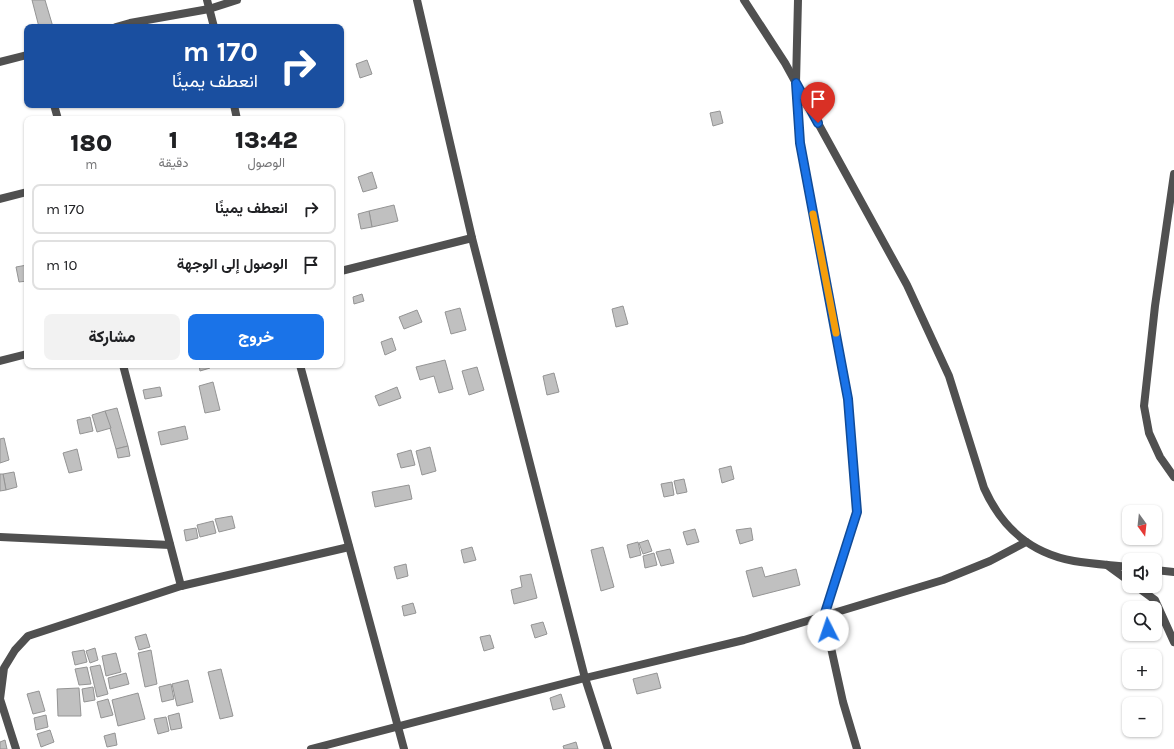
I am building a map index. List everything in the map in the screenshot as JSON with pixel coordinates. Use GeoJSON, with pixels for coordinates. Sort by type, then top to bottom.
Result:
{"type":"FeatureCollection","features":[{"type":"Feature","properties":{"kind":"street"},"geometry":{"type":"LineString","coordinates":[[207,0],[213,24]]}},
{"type":"Feature","properties":{"kind":"street"},"geometry":{"type":"LineString","coordinates":[[124,24],[209,9],[237,0]]}},
{"type":"Feature","properties":{"kind":"street"},"geometry":{"type":"LineString","coordinates":[[417,0],[472,238],[585,678],[608,749]]}},
{"type":"Feature","properties":{"kind":"street"},"geometry":{"type":"LineString","coordinates":[[744,0],[785,63],[907,285],[946,369],[984,488],[991,504],[1013,531],[1026,542],[1041,551],[1075,561],[1122,566]]}},
{"type":"Feature","properties":{"kind":"street"},"geometry":{"type":"LineString","coordinates":[[798,0],[796,83],[800,143],[848,399],[857,512],[824,616],[843,702],[857,749]]}},
{"type":"Feature","properties":{"kind":"street"},"geometry":{"type":"LineString","coordinates":[[0,62],[24,56]]}},
{"type":"Feature","properties":{"kind":"street"},"geometry":{"type":"LineString","coordinates":[[1174,174],[1155,306],[1144,406],[1149,433],[1160,457],[1174,477]]}},
{"type":"Feature","properties":{"kind":"street"},"geometry":{"type":"LineString","coordinates":[[0,199],[24,193]]}},
{"type":"Feature","properties":{"kind":"street"},"geometry":{"type":"LineString","coordinates":[[344,270],[472,238]]}},
{"type":"Feature","properties":{"kind":"street"},"geometry":{"type":"LineString","coordinates":[[0,361],[24,355]]}},
{"type":"Feature","properties":{"kind":"street"},"geometry":{"type":"LineString","coordinates":[[124,368],[181,586]]}},
{"type":"Feature","properties":{"kind":"street"},"geometry":{"type":"LineString","coordinates":[[301,368],[404,749]]}},
{"type":"Feature","properties":{"kind":"street"},"geometry":{"type":"LineString","coordinates":[[0,537],[170,545]]}},
{"type":"Feature","properties":{"kind":"street"},"geometry":{"type":"LineString","coordinates":[[311,749],[585,678],[744,640],[960,574],[990,561],[1026,542]]}},
{"type":"Feature","properties":{"kind":"street"},"geometry":{"type":"LineString","coordinates":[[16,749],[0,699],[4,668],[15,650],[28,636],[181,586],[350,547]]}},
{"type":"Feature","properties":{"kind":"street"},"geometry":{"type":"LineString","coordinates":[[1107,565],[1122,576]]}},
{"type":"Feature","properties":{"kind":"street"},"geometry":{"type":"LineString","coordinates":[[1162,571],[1174,572]]}},
{"type":"Feature","properties":{"kind":"street"},"geometry":{"type":"LineString","coordinates":[[1146,593],[1155,600],[1174,642]]}},
{"type":"Feature","properties":{"kind":"building"},"geometry":{"type":"Polygon","coordinates":[[[32,0],[45,0],[52,24],[38,24],[32,0]]]}},
{"type":"Feature","properties":{"kind":"building"},"geometry":{"type":"Polygon","coordinates":[[[367,60],[372,74],[360,78],[356,64],[367,60]]]}},
{"type":"Feature","properties":{"kind":"building"},"geometry":{"type":"Polygon","coordinates":[[[720,111],[723,123],[713,126],[710,113],[720,111]]]}},
{"type":"Feature","properties":{"kind":"building"},"geometry":{"type":"Polygon","coordinates":[[[372,172],[377,188],[363,192],[358,177],[372,172]]]}},
{"type":"Feature","properties":{"kind":"building"},"geometry":{"type":"Polygon","coordinates":[[[394,205],[398,221],[372,227],[369,211],[394,205]]]}},
{"type":"Feature","properties":{"kind":"building"},"geometry":{"type":"Polygon","coordinates":[[[369,211],[372,227],[361,229],[358,214],[369,211]]]}},
{"type":"Feature","properties":{"kind":"building"},"geometry":{"type":"Polygon","coordinates":[[[24,266],[24,281],[19,282],[16,267],[24,266]]]}},
{"type":"Feature","properties":{"kind":"building"},"geometry":{"type":"Polygon","coordinates":[[[362,294],[364,301],[354,304],[353,297],[362,294]]]}},
{"type":"Feature","properties":{"kind":"building"},"geometry":{"type":"Polygon","coordinates":[[[623,306],[628,324],[616,327],[612,309],[623,306]]]}},
{"type":"Feature","properties":{"kind":"building"},"geometry":{"type":"Polygon","coordinates":[[[460,308],[466,330],[451,334],[445,312],[460,308]]]}},
{"type":"Feature","properties":{"kind":"building"},"geometry":{"type":"Polygon","coordinates":[[[417,310],[422,322],[404,329],[399,317],[417,310]]]}},
{"type":"Feature","properties":{"kind":"building"},"geometry":{"type":"Polygon","coordinates":[[[392,338],[396,350],[385,355],[381,342],[392,338]]]}},
{"type":"Feature","properties":{"kind":"building"},"geometry":{"type":"Polygon","coordinates":[[[445,360],[453,389],[439,393],[434,376],[420,380],[416,367],[445,360]]]}},
{"type":"Feature","properties":{"kind":"building"},"geometry":{"type":"Polygon","coordinates":[[[477,367],[484,390],[469,395],[462,371],[477,367]]]}},
{"type":"Feature","properties":{"kind":"building"},"geometry":{"type":"Polygon","coordinates":[[[200,368],[210,368],[200,371],[200,368]]]}},
{"type":"Feature","properties":{"kind":"building"},"geometry":{"type":"Polygon","coordinates":[[[554,373],[559,392],[547,395],[543,376],[554,373]]]}},
{"type":"Feature","properties":{"kind":"building"},"geometry":{"type":"Polygon","coordinates":[[[213,382],[220,410],[205,413],[199,386],[213,382]]]}},
{"type":"Feature","properties":{"kind":"building"},"geometry":{"type":"Polygon","coordinates":[[[160,387],[162,396],[145,399],[143,390],[160,387]]]}},
{"type":"Feature","properties":{"kind":"building"},"geometry":{"type":"Polygon","coordinates":[[[397,387],[401,398],[379,406],[375,396],[397,387]]]}},
{"type":"Feature","properties":{"kind":"building"},"geometry":{"type":"Polygon","coordinates":[[[117,408],[128,446],[116,449],[105,411],[117,408]]]}},
{"type":"Feature","properties":{"kind":"building"},"geometry":{"type":"Polygon","coordinates":[[[105,411],[111,428],[97,432],[92,415],[105,411]]]}},
{"type":"Feature","properties":{"kind":"building"},"geometry":{"type":"Polygon","coordinates":[[[90,417],[93,431],[80,434],[77,420],[90,417]]]}},
{"type":"Feature","properties":{"kind":"building"},"geometry":{"type":"Polygon","coordinates":[[[185,426],[188,439],[161,445],[158,432],[185,426]]]}},
{"type":"Feature","properties":{"kind":"building"},"geometry":{"type":"Polygon","coordinates":[[[4,438],[9,460],[0,463],[0,439],[4,438]]]}},
{"type":"Feature","properties":{"kind":"building"},"geometry":{"type":"Polygon","coordinates":[[[128,446],[130,456],[118,458],[116,449],[128,446]]]}},
{"type":"Feature","properties":{"kind":"building"},"geometry":{"type":"Polygon","coordinates":[[[430,447],[436,471],[422,475],[416,451],[430,447]]]}},
{"type":"Feature","properties":{"kind":"building"},"geometry":{"type":"Polygon","coordinates":[[[77,449],[82,470],[69,473],[63,453],[77,449]]]}},
{"type":"Feature","properties":{"kind":"building"},"geometry":{"type":"Polygon","coordinates":[[[411,450],[415,465],[401,468],[397,454],[411,450]]]}},
{"type":"Feature","properties":{"kind":"building"},"geometry":{"type":"Polygon","coordinates":[[[731,466],[734,479],[722,483],[719,469],[731,466]]]}},
{"type":"Feature","properties":{"kind":"building"},"geometry":{"type":"Polygon","coordinates":[[[14,472],[17,487],[6,490],[3,474],[14,472]]]}},
{"type":"Feature","properties":{"kind":"building"},"geometry":{"type":"Polygon","coordinates":[[[0,474],[3,474],[6,490],[0,491],[0,474]]]}},
{"type":"Feature","properties":{"kind":"building"},"geometry":{"type":"Polygon","coordinates":[[[684,479],[687,492],[677,494],[674,481],[684,479]]]}},
{"type":"Feature","properties":{"kind":"building"},"geometry":{"type":"Polygon","coordinates":[[[672,482],[674,495],[664,497],[661,484],[672,482]]]}},
{"type":"Feature","properties":{"kind":"building"},"geometry":{"type":"Polygon","coordinates":[[[409,485],[412,499],[375,507],[372,492],[409,485]]]}},
{"type":"Feature","properties":{"kind":"building"},"geometry":{"type":"Polygon","coordinates":[[[232,516],[235,528],[219,532],[215,519],[232,516]]]}},
{"type":"Feature","properties":{"kind":"building"},"geometry":{"type":"Polygon","coordinates":[[[213,521],[216,533],[200,537],[197,525],[213,521]]]}},
{"type":"Feature","properties":{"kind":"building"},"geometry":{"type":"Polygon","coordinates":[[[196,528],[198,538],[186,541],[184,530],[196,528]]]}},
{"type":"Feature","properties":{"kind":"building"},"geometry":{"type":"Polygon","coordinates":[[[751,528],[753,540],[740,544],[736,530],[751,528]]]}},
{"type":"Feature","properties":{"kind":"building"},"geometry":{"type":"Polygon","coordinates":[[[695,529],[699,542],[687,545],[683,532],[695,529]]]}},
{"type":"Feature","properties":{"kind":"building"},"geometry":{"type":"Polygon","coordinates":[[[648,540],[652,551],[643,554],[639,543],[648,540]]]}},
{"type":"Feature","properties":{"kind":"building"},"geometry":{"type":"Polygon","coordinates":[[[638,542],[641,555],[630,558],[627,545],[638,542]]]}},
{"type":"Feature","properties":{"kind":"building"},"geometry":{"type":"Polygon","coordinates":[[[472,547],[476,560],[464,563],[461,550],[472,547]]]}},
{"type":"Feature","properties":{"kind":"building"},"geometry":{"type":"Polygon","coordinates":[[[603,547],[614,587],[601,591],[591,550],[603,547]]]}},
{"type":"Feature","properties":{"kind":"building"},"geometry":{"type":"Polygon","coordinates":[[[670,549],[674,563],[661,566],[656,552],[670,549]]]}},
{"type":"Feature","properties":{"kind":"building"},"geometry":{"type":"Polygon","coordinates":[[[654,553],[657,565],[645,568],[643,556],[654,553]]]}},
{"type":"Feature","properties":{"kind":"building"},"geometry":{"type":"Polygon","coordinates":[[[406,564],[408,576],[397,579],[394,567],[406,564]]]}},
{"type":"Feature","properties":{"kind":"building"},"geometry":{"type":"Polygon","coordinates":[[[762,567],[765,577],[796,569],[800,585],[753,597],[746,571],[762,567]]]}},
{"type":"Feature","properties":{"kind":"building"},"geometry":{"type":"Polygon","coordinates":[[[531,574],[537,598],[514,604],[511,590],[522,587],[520,576],[531,574]]]}},
{"type":"Feature","properties":{"kind":"building"},"geometry":{"type":"Polygon","coordinates":[[[413,603],[416,613],[404,616],[402,606],[413,603]]]}},
{"type":"Feature","properties":{"kind":"building"},"geometry":{"type":"Polygon","coordinates":[[[543,622],[547,634],[535,638],[531,625],[543,622]]]}},
{"type":"Feature","properties":{"kind":"building"},"geometry":{"type":"Polygon","coordinates":[[[146,634],[150,647],[139,650],[135,637],[146,634]]]}},
{"type":"Feature","properties":{"kind":"building"},"geometry":{"type":"Polygon","coordinates":[[[490,635],[494,648],[484,651],[480,637],[490,635]]]}},
{"type":"Feature","properties":{"kind":"building"},"geometry":{"type":"Polygon","coordinates":[[[95,648],[98,660],[90,663],[86,651],[95,648]]]}},
{"type":"Feature","properties":{"kind":"building"},"geometry":{"type":"Polygon","coordinates":[[[84,650],[87,662],[75,665],[72,652],[84,650]]]}},
{"type":"Feature","properties":{"kind":"building"},"geometry":{"type":"Polygon","coordinates":[[[151,650],[157,684],[145,687],[138,653],[151,650]]]}},
{"type":"Feature","properties":{"kind":"building"},"geometry":{"type":"Polygon","coordinates":[[[116,653],[121,672],[106,676],[102,656],[116,653]]]}},
{"type":"Feature","properties":{"kind":"building"},"geometry":{"type":"Polygon","coordinates":[[[100,665],[108,694],[97,697],[90,667],[100,665]]]}},
{"type":"Feature","properties":{"kind":"building"},"geometry":{"type":"Polygon","coordinates":[[[87,667],[91,684],[79,685],[75,669],[87,667]]]}},
{"type":"Feature","properties":{"kind":"building"},"geometry":{"type":"Polygon","coordinates":[[[221,669],[233,716],[220,719],[208,672],[221,669]]]}},
{"type":"Feature","properties":{"kind":"building"},"geometry":{"type":"Polygon","coordinates":[[[126,673],[129,684],[110,689],[108,678],[126,673]]]}},
{"type":"Feature","properties":{"kind":"building"},"geometry":{"type":"Polygon","coordinates":[[[657,673],[661,688],[637,694],[633,679],[657,673]]]}},
{"type":"Feature","properties":{"kind":"building"},"geometry":{"type":"Polygon","coordinates":[[[188,680],[193,702],[177,706],[172,684],[188,680]]]}},
{"type":"Feature","properties":{"kind":"building"},"geometry":{"type":"Polygon","coordinates":[[[171,684],[174,699],[162,702],[159,687],[171,684]]]}},
{"type":"Feature","properties":{"kind":"building"},"geometry":{"type":"Polygon","coordinates":[[[93,687],[95,700],[84,702],[82,689],[93,687]]]}},
{"type":"Feature","properties":{"kind":"building"},"geometry":{"type":"Polygon","coordinates":[[[79,688],[81,716],[58,716],[57,689],[79,688]]]}},
{"type":"Feature","properties":{"kind":"building"},"geometry":{"type":"Polygon","coordinates":[[[39,691],[45,711],[33,714],[27,694],[39,691]]]}},
{"type":"Feature","properties":{"kind":"building"},"geometry":{"type":"Polygon","coordinates":[[[138,693],[145,719],[118,726],[112,700],[138,693]]]}},
{"type":"Feature","properties":{"kind":"building"},"geometry":{"type":"Polygon","coordinates":[[[561,694],[565,707],[553,710],[550,698],[561,694]]]}},
{"type":"Feature","properties":{"kind":"building"},"geometry":{"type":"Polygon","coordinates":[[[108,699],[113,715],[101,718],[97,702],[108,699]]]}},
{"type":"Feature","properties":{"kind":"building"},"geometry":{"type":"Polygon","coordinates":[[[179,713],[182,728],[171,730],[168,716],[179,713]]]}},
{"type":"Feature","properties":{"kind":"building"},"geometry":{"type":"Polygon","coordinates":[[[46,715],[48,727],[36,730],[34,718],[46,715]]]}},
{"type":"Feature","properties":{"kind":"building"},"geometry":{"type":"Polygon","coordinates":[[[166,717],[169,731],[158,734],[154,719],[166,717]]]}},
{"type":"Feature","properties":{"kind":"building"},"geometry":{"type":"Polygon","coordinates":[[[50,730],[54,742],[41,747],[37,734],[50,730]]]}},
{"type":"Feature","properties":{"kind":"building"},"geometry":{"type":"Polygon","coordinates":[[[115,733],[117,745],[107,747],[104,736],[115,733]]]}},
{"type":"Feature","properties":{"kind":"building"},"geometry":{"type":"Polygon","coordinates":[[[5,740],[7,749],[0,749],[0,742],[5,740]]]}},
{"type":"Feature","properties":{"kind":"building"},"geometry":{"type":"Polygon","coordinates":[[[576,742],[578,749],[564,749],[563,746],[576,742]]]}},
{"type":"Feature","properties":{"kind":"slow traffic"},"geometry":{"type":"LineString","coordinates":[[813,214],[836,333]]}},
{"type":"Feature","properties":{"kind":"route"},"geometry":{"type":"LineString","coordinates":[[818,123],[796,83],[800,143],[848,399],[857,512],[824,616],[828,630]]}}]}
